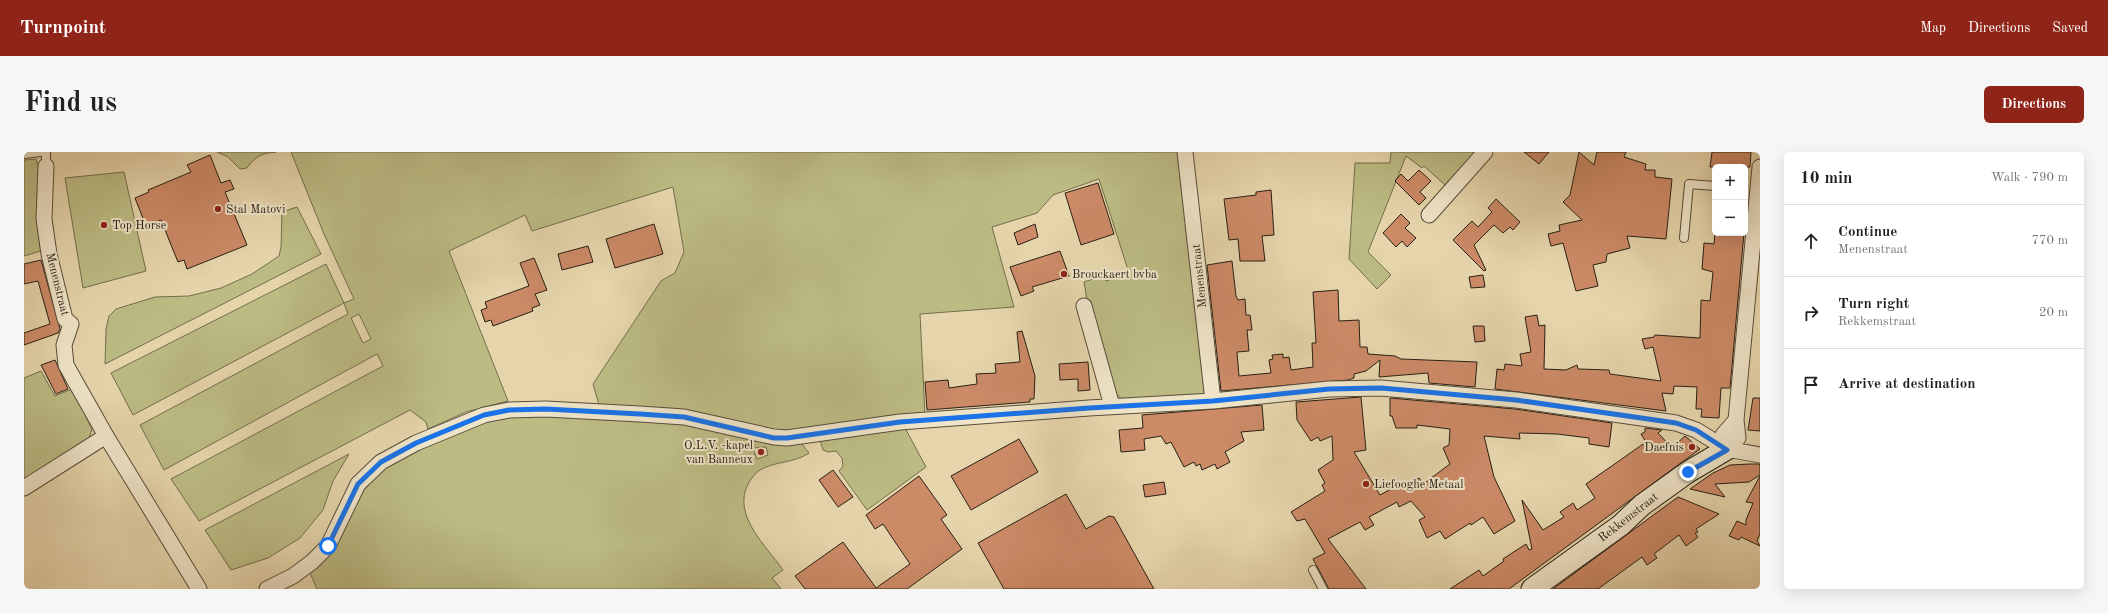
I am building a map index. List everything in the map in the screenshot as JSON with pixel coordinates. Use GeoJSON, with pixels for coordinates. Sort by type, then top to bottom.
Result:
{"type":"FeatureCollection","features":[{"type":"Feature","properties":{"kind":"street","name":"Menenstraat"},"geometry":{"type":"LineString","coordinates":[[1185,152],[1213,401]]}},
{"type":"Feature","properties":{"kind":"street"},"geometry":{"type":"LineString","coordinates":[[1429,215],[1485,152]]}},
{"type":"Feature","properties":{"kind":"street","name":"Menenstraat"},"geometry":{"type":"LineString","coordinates":[[46,159],[44,219],[49,254],[65,319],[71,324],[64,345],[66,365],[106,436],[199,589]]}},
{"type":"Feature","properties":{"kind":"street"},"geometry":{"type":"LineString","coordinates":[[1720,440],[1738,438],[1736,420],[1752,189],[1760,167]]}},
{"type":"Feature","properties":{"kind":"street"},"geometry":{"type":"LineString","coordinates":[[1084,306],[1112,406]]}},
{"type":"Feature","properties":{"kind":"street"},"geometry":{"type":"LineString","coordinates":[[268,589],[293,576],[312,562],[328,546],[358,484],[381,462],[416,443],[484,415],[509,410],[546,409],[684,417],[774,438],[787,438],[900,422],[1112,406],[1213,401],[1329,389],[1381,388],[1516,400],[1676,423],[1760,455]]}},
{"type":"Feature","properties":{"kind":"street"},"geometry":{"type":"LineString","coordinates":[[24,488],[106,436]]}},
{"type":"Feature","properties":{"kind":"street","name":"Rekkemstraat"},"geometry":{"type":"LineString","coordinates":[[1532,589],[1621,525],[1642,505],[1688,472],[1720,440]]}},
{"type":"Feature","properties":{"kind":"lane"},"geometry":{"type":"LineString","coordinates":[[24,154],[41,152]]}},
{"type":"Feature","properties":{"kind":"lane"},"geometry":{"type":"LineString","coordinates":[[1684,238],[1689,184],[1712,186]]}},
{"type":"Feature","properties":{"kind":"lane"},"geometry":{"type":"LineString","coordinates":[[1313,570],[1322,589]]}},
{"type":"Feature","properties":{"kind":"shaded area"},"geometry":{"type":"Polygon","coordinates":[[[217,152],[276,152],[267,153],[260,156],[247,168],[240,169],[228,157],[217,152]]]}},
{"type":"Feature","properties":{"kind":"shaded area"},"geometry":{"type":"Polygon","coordinates":[[[291,152],[1180,152],[1206,391],[1203,395],[1123,400],[1113,391],[1087,300],[1084,282],[1104,275],[1106,281],[1129,273],[1099,179],[1053,195],[1037,213],[992,227],[1014,307],[920,314],[925,416],[790,433],[599,405],[593,384],[661,281],[675,273],[684,252],[673,187],[532,231],[525,215],[449,251],[508,401],[466,412],[428,429],[426,422],[410,410],[199,521],[171,479],[383,366],[377,354],[164,470],[140,425],[348,314],[344,303],[354,299],[324,234],[291,152]],[[359,314],[351,318],[363,343],[371,339],[359,314]]]}},
{"type":"Feature","properties":{"kind":"shaded area"},"geometry":{"type":"Polygon","coordinates":[[[1391,152],[1476,152],[1445,185],[1424,166],[1422,168],[1406,156],[1368,252],[1391,275],[1377,289],[1349,259],[1355,163],[1390,163],[1391,152]]]}},
{"type":"Feature","properties":{"kind":"shaded area"},"geometry":{"type":"Polygon","coordinates":[[[36,159],[39,169],[44,250],[24,256],[24,160],[36,159]]]}},
{"type":"Feature","properties":{"kind":"shaded area","name":"Top Horse"},"geometry":{"type":"Polygon","coordinates":[[[124,172],[146,271],[83,288],[65,178],[124,172]]]}},
{"type":"Feature","properties":{"kind":"shaded area"},"geometry":{"type":"Polygon","coordinates":[[[297,207],[321,254],[105,364],[106,329],[109,316],[116,309],[155,297],[189,296],[221,288],[252,274],[279,256],[281,247],[282,212],[297,207]]]}},
{"type":"Feature","properties":{"kind":"shaded area"},"geometry":{"type":"Polygon","coordinates":[[[326,264],[344,303],[133,415],[111,373],[326,264]]]}},
{"type":"Feature","properties":{"kind":"shaded area"},"geometry":{"type":"Polygon","coordinates":[[[41,371],[55,396],[72,389],[92,429],[88,442],[24,482],[24,378],[41,371]]]}},
{"type":"Feature","properties":{"kind":"shaded area"},"geometry":{"type":"Polygon","coordinates":[[[527,414],[678,422],[801,443],[809,453],[798,459],[772,465],[760,470],[749,482],[744,496],[744,507],[753,530],[783,570],[772,578],[781,589],[317,589],[310,573],[356,497],[382,469],[457,429],[479,422],[527,414]],[[766,447],[753,448],[757,459],[768,455],[766,447]]]}},
{"type":"Feature","properties":{"kind":"shaded area"},"geometry":{"type":"Polygon","coordinates":[[[905,428],[926,467],[867,510],[839,471],[843,466],[842,458],[836,451],[828,452],[823,450],[820,440],[905,428]]]}},
{"type":"Feature","properties":{"kind":"shaded area"},"geometry":{"type":"Polygon","coordinates":[[[349,454],[333,481],[323,510],[300,538],[268,558],[231,570],[205,530],[349,454]]]}},
{"type":"Feature","properties":{"kind":"building"},"geometry":{"type":"Polygon","coordinates":[[[1524,152],[1549,152],[1539,164],[1524,152]]]}},
{"type":"Feature","properties":{"kind":"building"},"geometry":{"type":"Polygon","coordinates":[[[1579,152],[1594,165],[1597,152],[1626,152],[1624,157],[1646,164],[1645,170],[1655,170],[1655,177],[1672,179],[1666,239],[1627,236],[1630,248],[1607,254],[1606,262],[1593,265],[1598,286],[1576,291],[1563,243],[1551,246],[1548,234],[1560,231],[1559,225],[1582,220],[1563,202],[1570,195],[1579,152]]]}},
{"type":"Feature","properties":{"kind":"building"},"geometry":{"type":"Polygon","coordinates":[[[1712,152],[1751,152],[1750,167],[1748,167],[1748,164],[1712,164],[1712,167],[1710,167],[1712,152]]]}},
{"type":"Feature","properties":{"kind":"building"},"geometry":{"type":"Polygon","coordinates":[[[210,155],[221,183],[230,180],[234,189],[225,192],[247,245],[187,269],[184,260],[178,262],[161,220],[146,226],[135,198],[149,192],[148,190],[191,172],[187,165],[210,155]]]}},
{"type":"Feature","properties":{"kind":"building"},"geometry":{"type":"Polygon","coordinates":[[[1419,170],[1431,181],[1420,192],[1426,198],[1419,205],[1395,181],[1401,174],[1408,181],[1419,170]]]}},
{"type":"Feature","properties":{"kind":"building"},"geometry":{"type":"Polygon","coordinates":[[[1098,183],[1114,234],[1081,245],[1065,193],[1098,183]]]}},
{"type":"Feature","properties":{"kind":"building"},"geometry":{"type":"Polygon","coordinates":[[[1271,190],[1274,235],[1262,236],[1265,261],[1240,261],[1238,239],[1229,240],[1224,199],[1256,195],[1256,192],[1271,190]]]}},
{"type":"Feature","properties":{"kind":"building"},"geometry":{"type":"Polygon","coordinates":[[[1496,199],[1520,222],[1513,230],[1510,227],[1503,233],[1494,225],[1474,245],[1486,270],[1484,271],[1453,240],[1472,221],[1478,227],[1492,212],[1488,208],[1496,199]]]}},
{"type":"Feature","properties":{"kind":"building"},"geometry":{"type":"Polygon","coordinates":[[[1401,214],[1410,223],[1405,228],[1416,238],[1407,247],[1402,241],[1396,247],[1383,233],[1401,214]]]}},
{"type":"Feature","properties":{"kind":"building"},"geometry":{"type":"Polygon","coordinates":[[[654,224],[663,254],[615,268],[606,239],[654,224]]]}},
{"type":"Feature","properties":{"kind":"building"},"geometry":{"type":"Polygon","coordinates":[[[1035,224],[1038,237],[1018,245],[1014,233],[1035,224]]]}},
{"type":"Feature","properties":{"kind":"building"},"geometry":{"type":"Polygon","coordinates":[[[1715,236],[1744,236],[1730,388],[1721,388],[1719,418],[1701,417],[1702,409],[1696,409],[1697,387],[1674,386],[1673,394],[1662,393],[1666,411],[1495,389],[1497,369],[1504,370],[1505,364],[1522,366],[1520,354],[1531,352],[1525,317],[1537,315],[1539,326],[1545,325],[1544,369],[1566,370],[1577,365],[1578,369],[1609,370],[1610,374],[1661,381],[1653,347],[1645,349],[1642,339],[1654,337],[1655,335],[1700,338],[1701,300],[1710,301],[1713,272],[1702,269],[1704,243],[1714,244],[1715,236]]]}},
{"type":"Feature","properties":{"kind":"building"},"geometry":{"type":"Polygon","coordinates":[[[588,246],[593,262],[562,270],[558,254],[588,246]]]}},
{"type":"Feature","properties":{"kind":"building"},"geometry":{"type":"Polygon","coordinates":[[[1060,251],[1069,276],[1032,287],[1034,291],[1021,296],[1010,267],[1060,251]]]}},
{"type":"Feature","properties":{"kind":"building"},"geometry":{"type":"Polygon","coordinates":[[[534,258],[547,290],[535,294],[540,305],[532,308],[533,311],[493,326],[491,320],[485,322],[481,310],[487,308],[485,302],[529,286],[520,263],[534,258]]]}},
{"type":"Feature","properties":{"kind":"building"},"geometry":{"type":"Polygon","coordinates":[[[41,260],[60,329],[58,333],[24,345],[24,333],[50,324],[38,281],[24,284],[24,264],[41,260]]]}},
{"type":"Feature","properties":{"kind":"building"},"geometry":{"type":"Polygon","coordinates":[[[1232,261],[1236,296],[1238,300],[1245,299],[1246,315],[1250,315],[1252,330],[1247,330],[1249,351],[1237,352],[1239,376],[1271,373],[1269,360],[1273,359],[1272,355],[1283,354],[1283,358],[1289,357],[1291,370],[1313,367],[1312,343],[1316,343],[1313,292],[1338,290],[1339,321],[1359,320],[1360,347],[1367,347],[1368,354],[1395,356],[1401,359],[1477,362],[1475,387],[1429,383],[1428,373],[1379,377],[1380,360],[1366,371],[1354,374],[1354,378],[1348,380],[1221,391],[1207,265],[1232,261]]]}},
{"type":"Feature","properties":{"kind":"building"},"geometry":{"type":"Polygon","coordinates":[[[1483,275],[1485,287],[1471,288],[1469,277],[1483,275]]]}},
{"type":"Feature","properties":{"kind":"building"},"geometry":{"type":"Polygon","coordinates":[[[1473,326],[1484,326],[1485,341],[1475,342],[1473,326]]]}},
{"type":"Feature","properties":{"kind":"building"},"geometry":{"type":"Polygon","coordinates":[[[1022,331],[1035,376],[1034,399],[1030,399],[1030,402],[927,410],[925,382],[948,380],[949,388],[977,384],[976,374],[996,373],[995,364],[1020,362],[1017,332],[1022,331]]]}},
{"type":"Feature","properties":{"kind":"building"},"geometry":{"type":"Polygon","coordinates":[[[55,360],[68,389],[56,394],[41,365],[55,360]]]}},
{"type":"Feature","properties":{"kind":"building"},"geometry":{"type":"Polygon","coordinates":[[[1088,362],[1090,390],[1078,391],[1078,379],[1060,380],[1059,364],[1088,362]]]}},
{"type":"Feature","properties":{"kind":"building"},"geometry":{"type":"Polygon","coordinates":[[[1361,397],[1366,450],[1354,452],[1380,495],[1400,484],[1402,487],[1419,478],[1423,484],[1450,464],[1443,448],[1449,445],[1450,429],[1417,425],[1417,428],[1396,428],[1392,416],[1390,416],[1390,398],[1515,409],[1612,423],[1609,447],[1589,444],[1589,438],[1557,434],[1519,433],[1520,439],[1484,436],[1494,477],[1515,521],[1494,534],[1483,517],[1471,525],[1470,523],[1445,539],[1440,531],[1427,538],[1419,520],[1425,517],[1411,501],[1399,507],[1397,502],[1369,517],[1374,525],[1365,530],[1360,522],[1328,539],[1366,589],[1329,589],[1313,559],[1325,553],[1305,519],[1297,521],[1291,512],[1325,491],[1322,485],[1325,483],[1318,470],[1333,460],[1332,436],[1320,441],[1318,437],[1311,441],[1297,420],[1296,402],[1361,397]]]}},
{"type":"Feature","properties":{"kind":"building"},"geometry":{"type":"Polygon","coordinates":[[[1753,398],[1760,398],[1760,431],[1748,430],[1753,398]]]}},
{"type":"Feature","properties":{"kind":"building"},"geometry":{"type":"Polygon","coordinates":[[[1262,405],[1264,430],[1241,432],[1244,441],[1225,452],[1230,462],[1217,469],[1215,464],[1202,470],[1200,464],[1196,466],[1194,462],[1184,467],[1171,442],[1166,444],[1161,436],[1144,439],[1145,450],[1121,452],[1119,430],[1143,428],[1142,415],[1262,405]]]}},
{"type":"Feature","properties":{"kind":"building"},"geometry":{"type":"Polygon","coordinates":[[[1645,428],[1662,430],[1658,433],[1672,448],[1685,436],[1700,449],[1509,589],[1450,589],[1479,570],[1483,576],[1504,561],[1503,559],[1526,544],[1529,550],[1532,549],[1522,500],[1543,530],[1564,517],[1560,512],[1573,503],[1577,510],[1595,498],[1586,484],[1646,442],[1641,434],[1645,432],[1645,428]]]}},
{"type":"Feature","properties":{"kind":"building"},"geometry":{"type":"Polygon","coordinates":[[[1019,439],[1038,472],[971,510],[951,476],[1019,439]]]}},
{"type":"Feature","properties":{"kind":"building"},"geometry":{"type":"Polygon","coordinates":[[[1760,464],[1760,475],[1749,482],[1715,484],[1725,497],[1690,489],[1713,473],[1730,465],[1760,464]]]}},
{"type":"Feature","properties":{"kind":"building"},"geometry":{"type":"Polygon","coordinates":[[[833,470],[853,497],[838,507],[819,480],[833,470]]]}},
{"type":"Feature","properties":{"kind":"building"},"geometry":{"type":"Polygon","coordinates":[[[919,476],[947,515],[941,519],[962,549],[907,589],[805,589],[795,576],[843,542],[876,588],[910,564],[883,524],[875,529],[866,515],[919,476]]]}},
{"type":"Feature","properties":{"kind":"building"},"geometry":{"type":"Polygon","coordinates":[[[1760,476],[1760,534],[1757,541],[1760,546],[1741,537],[1739,540],[1729,536],[1737,521],[1746,525],[1746,520],[1753,503],[1746,502],[1760,476]]]}},
{"type":"Feature","properties":{"kind":"building"},"geometry":{"type":"Polygon","coordinates":[[[1164,482],[1166,494],[1145,497],[1143,485],[1164,482]]]}},
{"type":"Feature","properties":{"kind":"building"},"geometry":{"type":"Polygon","coordinates":[[[1066,494],[1086,529],[1109,516],[1114,517],[1154,589],[1004,589],[978,543],[1066,494]]]}},
{"type":"Feature","properties":{"kind":"building"},"geometry":{"type":"Polygon","coordinates":[[[1678,497],[1719,514],[1696,529],[1698,532],[1695,533],[1698,537],[1686,546],[1679,535],[1654,554],[1657,558],[1647,565],[1642,557],[1598,589],[1553,589],[1678,497]]]}},
{"type":"Feature","properties":{"kind":"place","name":"Stal Matovi"},"geometry":{"type":"Point","coordinates":[218,209]}},
{"type":"Feature","properties":{"kind":"place","name":"Top Horse"},"geometry":{"type":"Point","coordinates":[104,225]}},
{"type":"Feature","properties":{"kind":"place","name":"Brouckaert bvba"},"geometry":{"type":"Point","coordinates":[1064,274]}},
{"type":"Feature","properties":{"kind":"place","name":"Daefnis"},"geometry":{"type":"Point","coordinates":[1692,447]}},
{"type":"Feature","properties":{"kind":"place","name":"O.L.V. -kapel van Banneux"},"geometry":{"type":"Point","coordinates":[761,452]}},
{"type":"Feature","properties":{"kind":"place","name":"Liefooghe Metaal"},"geometry":{"type":"Point","coordinates":[1366,484]}},
{"type":"Feature","properties":{"kind":"route"},"geometry":{"type":"LineString","coordinates":[[328,546],[358,484],[381,462],[416,443],[457,425],[484,415],[509,410],[546,409],[684,417],[774,438],[787,438],[811,436],[900,422],[1089,408],[1213,401],[1329,389],[1381,388],[1516,400],[1676,423],[1696,430],[1727,450],[1708,459],[1688,472]]}}]}
